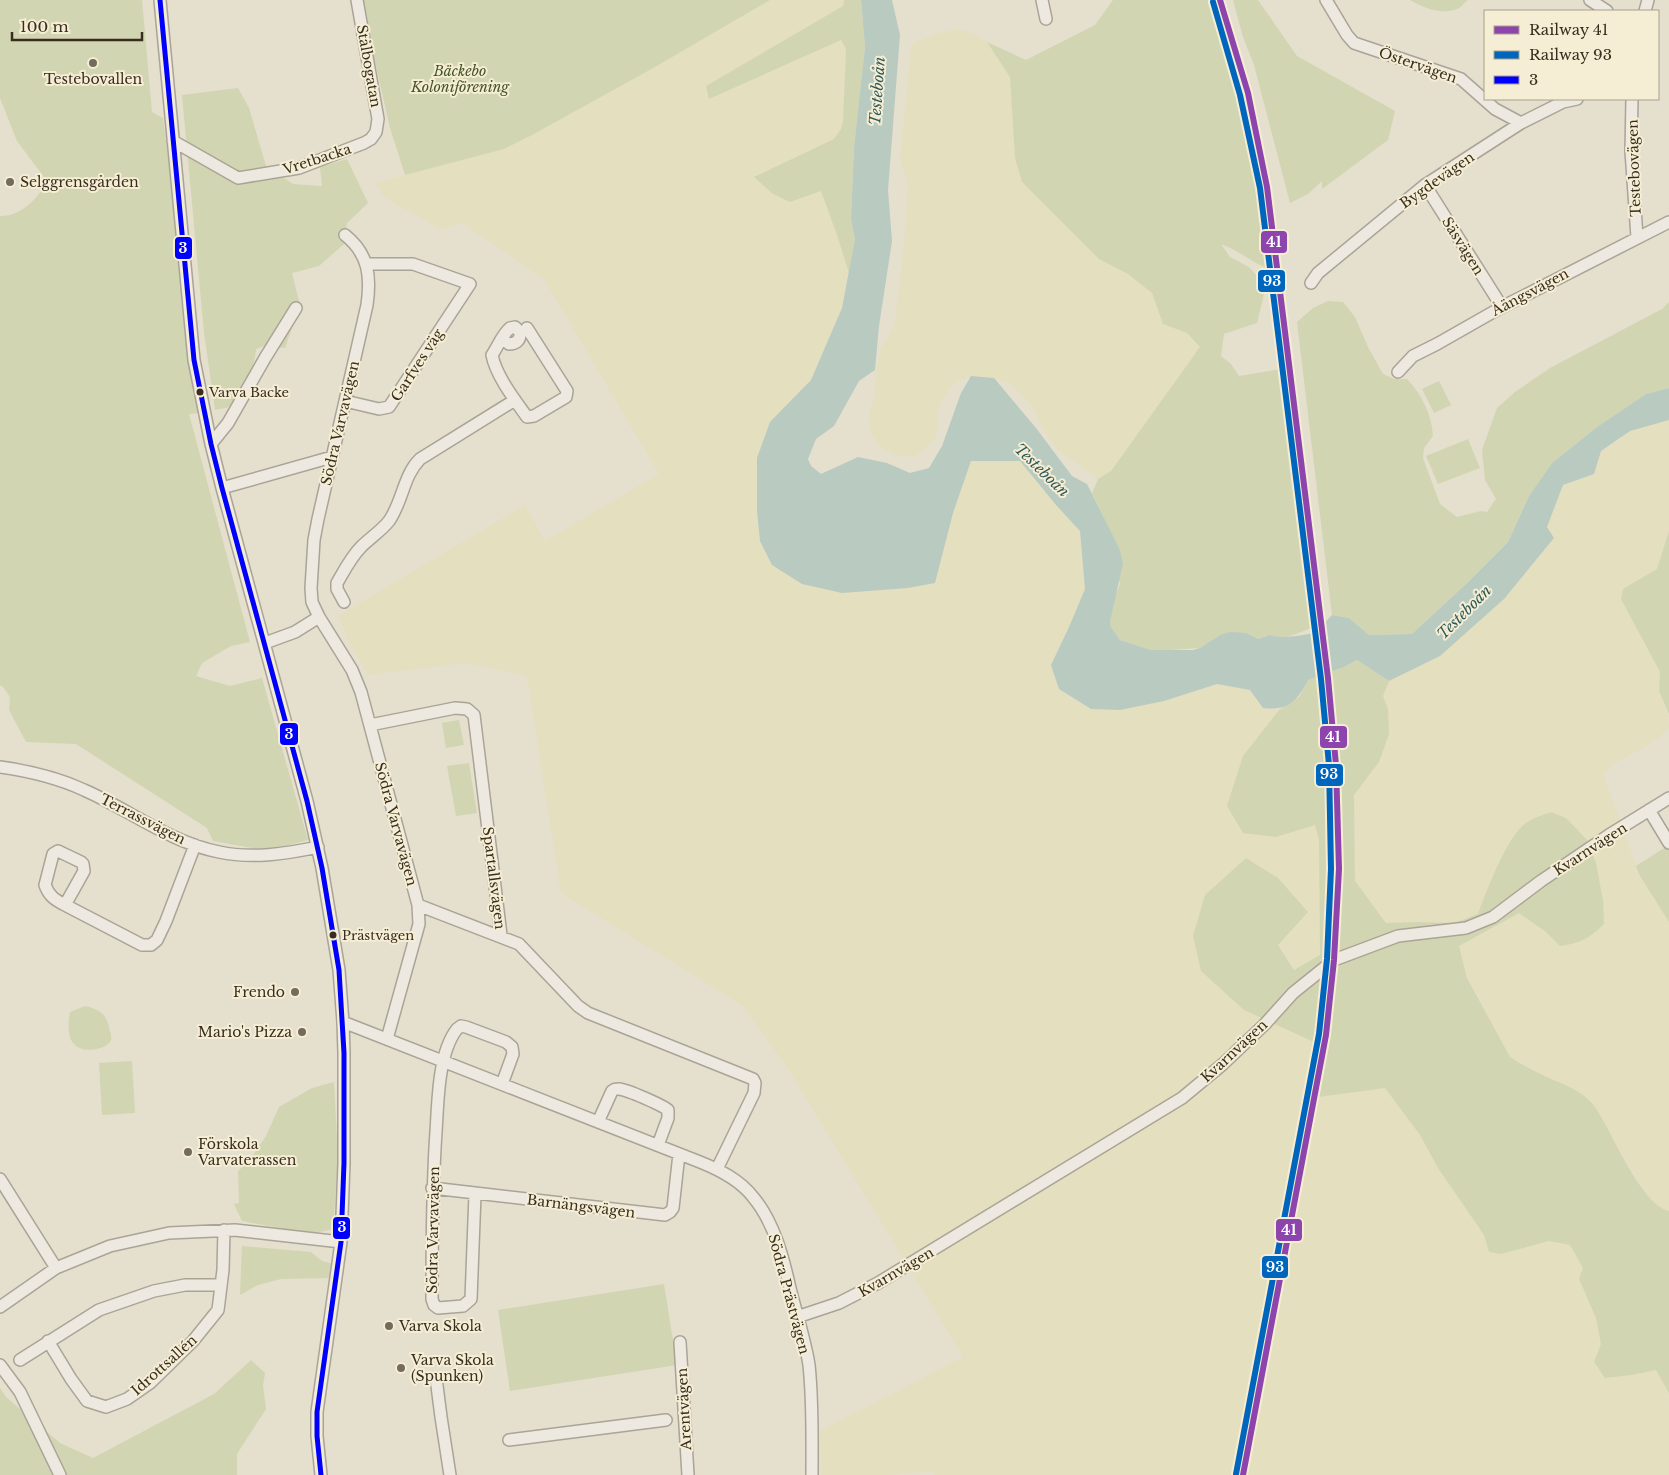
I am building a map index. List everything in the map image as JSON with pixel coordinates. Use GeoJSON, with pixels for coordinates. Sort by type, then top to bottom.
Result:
{"type":"FeatureCollection","features":[{"type":"Feature","properties":{"kind":"street"},"geometry":{"type":"LineString","coordinates":[[160,0],[194,360],[222,488],[307,800],[318,847],[337,958],[343,1022],[344,1163],[341,1242],[318,1406],[317,1436],[321,1475]]}},
{"type":"Feature","properties":{"kind":"street","name":"Stålbogatan"},"geometry":{"type":"LineString","coordinates":[[357,0],[378,119],[376,132]]}},
{"type":"Feature","properties":{"kind":"street"},"geometry":{"type":"LineString","coordinates":[[1042,0],[1046,19]]}},
{"type":"Feature","properties":{"kind":"street","name":"Östervägen"},"geometry":{"type":"LineString","coordinates":[[1326,0],[1347,35],[1354,43],[1461,79],[1484,99]]}},
{"type":"Feature","properties":{"kind":"street"},"geometry":{"type":"LineString","coordinates":[[1590,0],[1605,10]]}},
{"type":"Feature","properties":{"kind":"street","name":"Östervägen"},"geometry":{"type":"LineString","coordinates":[[1486,100],[1495,108],[1521,123]]}},
{"type":"Feature","properties":{"kind":"street","name":"Bygdevägen"},"geometry":{"type":"LineString","coordinates":[[1311,283],[1318,273],[1425,185],[1521,123],[1563,102],[1572,100]]}},
{"type":"Feature","properties":{"kind":"street","name":"Testebovägen"},"geometry":{"type":"LineString","coordinates":[[1632,100],[1631,150],[1637,237]]}},
{"type":"Feature","properties":{"kind":"street","name":"Vretbacka"},"geometry":{"type":"LineString","coordinates":[[173,141],[238,178],[286,171],[316,163],[364,143],[371,139],[376,132]]}},
{"type":"Feature","properties":{"kind":"street","name":"Säsvägen"},"geometry":{"type":"LineString","coordinates":[[1425,185],[1502,307]]}},
{"type":"Feature","properties":{"kind":"street","name":"Åängsvägen"},"geometry":{"type":"LineString","coordinates":[[1398,372],[1413,356],[1502,307],[1669,222]]}},
{"type":"Feature","properties":{"kind":"street","name":"Södra Varvavägen"},"geometry":{"type":"LineString","coordinates":[[345,235],[357,247],[367,264],[370,282],[367,305],[318,520],[311,595],[319,617],[356,680],[370,725],[418,905],[419,924],[387,1039]]}},
{"type":"Feature","properties":{"kind":"street","name":"Garfves väg"},"geometry":{"type":"LineString","coordinates":[[345,401],[379,409],[389,407],[475,286],[413,264],[367,264]]}},
{"type":"Feature","properties":{"kind":"street"},"geometry":{"type":"LineString","coordinates":[[211,444],[228,423],[296,308]]}},
{"type":"Feature","properties":{"kind":"street"},"geometry":{"type":"LineString","coordinates":[[502,339],[492,355],[494,364],[527,417],[534,416],[566,396],[567,391],[527,328]]}},
{"type":"Feature","properties":{"kind":"street"},"geometry":{"type":"LineString","coordinates":[[344,602],[337,589],[337,583],[358,551],[389,520],[398,506],[409,474],[415,464],[420,459],[515,400]]}},
{"type":"Feature","properties":{"kind":"street"},"geometry":{"type":"LineString","coordinates":[[222,488],[332,457]]}},
{"type":"Feature","properties":{"kind":"street"},"geometry":{"type":"LineString","coordinates":[[265,642],[295,632],[319,617]]}},
{"type":"Feature","properties":{"kind":"street","name":"Spartallsvägen"},"geometry":{"type":"LineString","coordinates":[[370,725],[454,708],[467,709],[474,716],[500,935],[519,944],[582,1009],[598,1018],[753,1079],[755,1083],[754,1092],[717,1169]]}},
{"type":"Feature","properties":{"kind":"street","name":"Terrassvägen"},"geometry":{"type":"LineString","coordinates":[[0,767],[26,771],[64,781],[109,802],[163,832],[195,845],[220,852],[256,855],[286,853],[318,847]]}},
{"type":"Feature","properties":{"kind":"street","name":"Kvarnvägen"},"geometry":{"type":"LineString","coordinates":[[797,1317],[839,1303],[886,1279],[1182,1098],[1223,1064],[1265,1024],[1293,993],[1334,960],[1398,936],[1466,928],[1493,917],[1548,876],[1669,798]]}},
{"type":"Feature","properties":{"kind":"street"},"geometry":{"type":"LineString","coordinates":[[1649,810],[1669,843]]}},
{"type":"Feature","properties":{"kind":"street"},"geometry":{"type":"LineString","coordinates":[[65,905],[84,871],[84,866],[81,862],[58,851],[54,854],[45,885],[49,895],[55,900],[142,945],[151,945],[157,940],[166,921],[195,845]]}},
{"type":"Feature","properties":{"kind":"street"},"geometry":{"type":"LineString","coordinates":[[418,905],[500,935]]}},
{"type":"Feature","properties":{"kind":"street","name":"Södra Prästvägen"},"geometry":{"type":"LineString","coordinates":[[343,1022],[717,1169],[741,1184],[763,1210],[778,1246],[797,1317],[808,1363],[813,1409],[812,1475]]}},
{"type":"Feature","properties":{"kind":"street"},"geometry":{"type":"LineString","coordinates":[[443,1061],[456,1031],[461,1026],[466,1026],[506,1042],[512,1047],[513,1054],[502,1084]]}},
{"type":"Feature","properties":{"kind":"street","name":"Södra Varvavägen"},"geometry":{"type":"LineString","coordinates":[[443,1061],[438,1095],[432,1188],[432,1300],[436,1308],[460,1306],[471,1299],[475,1194]]}},
{"type":"Feature","properties":{"kind":"street"},"geometry":{"type":"LineString","coordinates":[[598,1122],[612,1091],[616,1089],[624,1090],[668,1110],[668,1118],[658,1145]]}},
{"type":"Feature","properties":{"kind":"street","name":"Barnängsvägen"},"geometry":{"type":"LineString","coordinates":[[432,1188],[665,1215],[673,1208],[679,1154]]}},
{"type":"Feature","properties":{"kind":"street"},"geometry":{"type":"LineString","coordinates":[[0,1179],[56,1268]]}},
{"type":"Feature","properties":{"kind":"street"},"geometry":{"type":"LineString","coordinates":[[0,1307],[56,1268],[110,1246],[143,1238],[183,1231],[224,1230],[341,1242]]}},
{"type":"Feature","properties":{"kind":"street","name":"Idrottsallén"},"geometry":{"type":"LineString","coordinates":[[48,1341],[87,1401],[106,1407],[127,1399],[150,1383],[193,1341],[218,1310],[223,1270],[224,1230]]}},
{"type":"Feature","properties":{"kind":"street"},"geometry":{"type":"LineString","coordinates":[[20,1360],[99,1310],[154,1291],[185,1285],[221,1285]]}},
{"type":"Feature","properties":{"kind":"street","name":"Arentvägen"},"geometry":{"type":"LineString","coordinates":[[680,1342],[688,1475]]}},
{"type":"Feature","properties":{"kind":"street"},"geometry":{"type":"LineString","coordinates":[[0,1365],[20,1392],[60,1475]]}},
{"type":"Feature","properties":{"kind":"street"},"geometry":{"type":"LineString","coordinates":[[436,1378],[450,1475]]}},
{"type":"Feature","properties":{"kind":"street"},"geometry":{"type":"LineString","coordinates":[[509,1440],[666,1420]]}},
{"type":"Feature","properties":{"kind":"shaded area"},"geometry":{"type":"Polygon","coordinates":[[[770,0],[844,0],[843,6],[709,99],[840,39],[846,49],[841,129],[834,139],[754,177],[821,191],[849,273],[842,309],[811,380],[770,422],[757,458],[953,513],[971,461],[1020,461],[1080,531],[1085,589],[1051,665],[1164,701],[1217,684],[1250,690],[1263,708],[1279,710],[1243,756],[1276,837],[1315,824],[1319,840],[1320,955],[1295,970],[1278,945],[1246,858],[1281,1026],[1315,1042],[1305,1099],[1385,1087],[1420,1135],[1438,1168],[1484,1235],[1489,1252],[1501,1254],[1549,1241],[1570,1245],[1583,1268],[1579,1279],[1596,1318],[1601,1344],[1594,1362],[1605,1378],[1656,1370],[1669,1393],[1669,1475],[934,1475],[933,1471],[891,1475],[821,1475],[820,1431],[963,1357],[789,1070],[743,1006],[561,893],[527,676],[465,663],[368,675],[351,646],[338,616],[525,505],[545,541],[659,474],[544,279],[462,223],[440,229],[384,197],[375,183],[504,149],[655,67],[770,0]]]}},
{"type":"Feature","properties":{"kind":"shaded area"},"geometry":{"type":"Polygon","coordinates":[[[958,29],[974,34],[987,42],[1010,77],[1015,158],[1022,182],[1099,259],[1128,274],[1153,293],[1163,324],[1187,333],[1200,347],[1111,471],[1098,479],[1057,449],[1041,425],[1034,409],[1015,388],[994,378],[971,376],[954,383],[938,410],[936,438],[914,457],[896,455],[882,449],[871,434],[868,416],[875,393],[876,370],[881,347],[895,321],[904,246],[908,185],[900,160],[911,47],[918,41],[936,34],[958,29]]]}},
{"type":"Feature","properties":{"kind":"shaded area"},"geometry":{"type":"Polygon","coordinates":[[[1667,419],[1669,420],[1669,531],[1657,569],[1623,589],[1621,599],[1660,672],[1659,691],[1668,712],[1669,728],[1640,750],[1618,761],[1603,774],[1640,876],[1669,922],[1669,1211],[1664,1210],[1651,1200],[1612,1138],[1594,1105],[1510,1057],[1467,977],[1459,946],[1519,913],[1546,932],[1560,946],[1604,924],[1603,900],[1596,863],[1566,818],[1551,812],[1526,823],[1513,838],[1493,876],[1478,914],[1455,923],[1418,922],[1386,924],[1355,881],[1354,795],[1379,762],[1388,709],[1383,696],[1389,681],[1440,656],[1547,527],[1563,485],[1593,474],[1601,451],[1630,431],[1667,419]]]}},
{"type":"Feature","properties":{"kind":"green space"},"geometry":{"type":"Polygon","coordinates":[[[0,0],[142,0],[152,112],[163,118],[175,215],[189,361],[199,413],[189,414],[250,642],[231,646],[202,663],[196,676],[230,686],[262,678],[308,840],[278,848],[252,848],[213,841],[207,828],[76,744],[26,742],[9,710],[10,697],[0,685],[0,216],[22,210],[34,200],[47,181],[17,141],[0,98],[0,0]]]}},
{"type":"Feature","properties":{"kind":"green space","name":"Bäckebo Koloniförening"},"geometry":{"type":"Polygon","coordinates":[[[361,0],[770,0],[655,67],[504,149],[405,175],[390,128],[361,0]]]}},
{"type":"Feature","properties":{"kind":"green space"},"geometry":{"type":"Polygon","coordinates":[[[844,0],[861,0],[865,47],[854,147],[851,220],[855,239],[849,273],[821,191],[790,202],[773,194],[754,177],[834,139],[841,129],[846,49],[841,40],[709,99],[706,86],[843,6],[844,0]]]}},
{"type":"Feature","properties":{"kind":"green space"},"geometry":{"type":"Polygon","coordinates":[[[1113,0],[1213,0],[1234,65],[1256,156],[1271,269],[1221,244],[1230,257],[1249,267],[1266,286],[1257,323],[1224,334],[1221,356],[1231,364],[1239,376],[1287,368],[1303,517],[1317,618],[1313,627],[1292,636],[1275,637],[1270,635],[1258,639],[1245,633],[1220,635],[1200,648],[1151,650],[1120,640],[1111,627],[1110,622],[1114,599],[1120,584],[1103,516],[1092,493],[1098,479],[1111,471],[1200,347],[1187,333],[1163,324],[1152,293],[1128,274],[1099,259],[1022,182],[1015,158],[1010,77],[987,42],[1026,60],[1095,25],[1113,0]]]}},
{"type":"Feature","properties":{"kind":"green space"},"geometry":{"type":"Polygon","coordinates":[[[1233,0],[1258,0],[1297,56],[1395,111],[1388,140],[1322,189],[1322,181],[1308,194],[1290,203],[1254,65],[1243,37],[1233,0]]]}},
{"type":"Feature","properties":{"kind":"green space"},"geometry":{"type":"Polygon","coordinates":[[[1410,0],[1468,0],[1459,8],[1440,11],[1421,6],[1410,0]]]}},
{"type":"Feature","properties":{"kind":"green space"},"geometry":{"type":"Polygon","coordinates":[[[238,88],[249,108],[266,166],[293,184],[322,186],[320,167],[347,159],[368,203],[347,223],[344,244],[319,266],[292,273],[300,305],[285,348],[264,346],[256,349],[251,377],[242,397],[233,406],[215,410],[204,333],[182,95],[238,88]]]}},
{"type":"Feature","properties":{"kind":"green space"},"geometry":{"type":"Polygon","coordinates":[[[1328,301],[1343,302],[1355,317],[1368,347],[1383,374],[1394,379],[1407,379],[1422,398],[1431,421],[1433,436],[1424,448],[1423,458],[1440,504],[1457,517],[1481,511],[1487,512],[1496,499],[1485,480],[1482,450],[1497,408],[1515,392],[1550,368],[1662,309],[1669,302],[1669,388],[1646,394],[1597,427],[1552,463],[1529,496],[1508,542],[1412,634],[1369,635],[1349,618],[1332,615],[1297,322],[1313,308],[1328,301]]]}},
{"type":"Feature","properties":{"kind":"green space"},"geometry":{"type":"Polygon","coordinates":[[[1439,381],[1451,405],[1434,413],[1422,389],[1439,381]]]}},
{"type":"Feature","properties":{"kind":"green space"},"geometry":{"type":"Polygon","coordinates":[[[1468,439],[1480,468],[1438,484],[1426,456],[1468,439]]]}},
{"type":"Feature","properties":{"kind":"green space"},"geometry":{"type":"Polygon","coordinates":[[[1669,531],[1669,714],[1659,691],[1660,672],[1621,599],[1623,589],[1657,569],[1669,531]]]}},
{"type":"Feature","properties":{"kind":"green space"},"geometry":{"type":"Polygon","coordinates":[[[1357,660],[1389,681],[1383,696],[1388,709],[1389,734],[1379,762],[1354,795],[1355,881],[1386,923],[1454,923],[1478,914],[1498,865],[1512,840],[1526,823],[1538,817],[1551,812],[1566,818],[1587,840],[1596,863],[1603,900],[1604,924],[1594,933],[1579,942],[1560,946],[1546,932],[1519,913],[1459,946],[1467,978],[1510,1057],[1573,1089],[1590,1101],[1602,1118],[1638,1182],[1658,1206],[1669,1211],[1669,1393],[1656,1370],[1605,1378],[1594,1362],[1601,1344],[1596,1318],[1579,1279],[1583,1268],[1570,1245],[1549,1241],[1501,1254],[1489,1252],[1484,1235],[1438,1168],[1420,1135],[1385,1088],[1304,1099],[1314,1042],[1244,1010],[1201,971],[1193,936],[1205,895],[1246,858],[1278,878],[1308,912],[1278,945],[1294,970],[1320,955],[1319,840],[1315,825],[1276,837],[1243,833],[1227,806],[1243,756],[1279,710],[1299,697],[1308,680],[1344,667],[1357,660]]]}},
{"type":"Feature","properties":{"kind":"green space"},"geometry":{"type":"Polygon","coordinates":[[[459,720],[464,745],[446,748],[442,723],[459,720]]]}},
{"type":"Feature","properties":{"kind":"green space"},"geometry":{"type":"Polygon","coordinates":[[[469,763],[477,813],[456,816],[447,766],[469,763]]]}},
{"type":"Feature","properties":{"kind":"green space"},"geometry":{"type":"Polygon","coordinates":[[[1669,845],[1669,922],[1640,876],[1636,866],[1669,845]]]}},
{"type":"Feature","properties":{"kind":"green space"},"geometry":{"type":"Polygon","coordinates":[[[85,1006],[98,1010],[106,1018],[111,1040],[104,1047],[88,1050],[80,1048],[75,1045],[69,1035],[70,1012],[85,1006]]]}},
{"type":"Feature","properties":{"kind":"green space"},"geometry":{"type":"Polygon","coordinates":[[[132,1061],[135,1113],[102,1115],[99,1063],[132,1061]]]}},
{"type":"Feature","properties":{"kind":"green space"},"geometry":{"type":"Polygon","coordinates":[[[334,1082],[338,1158],[333,1229],[311,1234],[242,1221],[234,1204],[239,1203],[238,1171],[249,1161],[266,1136],[279,1107],[312,1088],[334,1082]]]}},
{"type":"Feature","properties":{"kind":"green space"},"geometry":{"type":"Polygon","coordinates":[[[242,1246],[311,1252],[322,1261],[333,1264],[331,1278],[281,1279],[258,1285],[240,1295],[242,1246]]]}},
{"type":"Feature","properties":{"kind":"green space"},"geometry":{"type":"Polygon","coordinates":[[[664,1284],[677,1365],[510,1391],[498,1310],[664,1284]]]}},
{"type":"Feature","properties":{"kind":"green space"},"geometry":{"type":"Polygon","coordinates":[[[251,1360],[265,1373],[263,1386],[266,1409],[237,1454],[237,1475],[0,1475],[0,1388],[6,1397],[60,1443],[93,1458],[214,1394],[251,1360]]]}},
{"type":"Feature","properties":{"kind":"water","name":"Testeboån"},"geometry":{"type":"Polygon","coordinates":[[[861,0],[892,0],[900,35],[888,190],[892,241],[879,326],[875,370],[859,381],[834,426],[816,439],[808,459],[811,466],[821,474],[858,457],[887,463],[910,473],[929,468],[942,446],[961,393],[971,376],[994,378],[1036,428],[1072,476],[1087,484],[1119,548],[1123,563],[1110,622],[1111,627],[1120,640],[1151,650],[1193,650],[1200,648],[1220,635],[1230,632],[1246,633],[1258,639],[1270,635],[1285,637],[1314,632],[1332,615],[1349,618],[1369,635],[1412,634],[1508,542],[1529,496],[1552,463],[1597,427],[1646,394],[1669,388],[1669,420],[1630,431],[1601,451],[1594,474],[1563,485],[1547,527],[1554,538],[1504,599],[1440,656],[1389,681],[1357,660],[1344,667],[1308,680],[1296,699],[1286,706],[1279,708],[1263,708],[1250,690],[1217,684],[1164,701],[1120,710],[1091,709],[1059,689],[1051,665],[1085,589],[1080,531],[1020,461],[971,461],[953,513],[935,583],[908,588],[842,593],[802,584],[772,565],[760,541],[757,511],[757,458],[770,422],[811,380],[842,308],[855,239],[851,220],[854,147],[865,47],[861,0]]]}},
{"type":"Feature","properties":{"kind":"rail line","name":"41"},"geometry":{"type":"LineString","coordinates":[[1220,0],[1248,93],[1267,187],[1328,678],[1336,765],[1339,869],[1334,960],[1326,1035],[1243,1475]]}},
{"type":"Feature","properties":{"kind":"rail line","name":"93"},"geometry":{"type":"LineString","coordinates":[[1213,2],[1240,95],[1260,188],[1321,679],[1329,765],[1331,869],[1327,959],[1319,1034],[1236,1474]]}},
{"type":"Feature","properties":{"kind":"transit line","name":"3"},"geometry":{"type":"LineString","coordinates":[[160,0],[194,360],[222,488],[307,801],[322,868],[339,970],[344,1053],[344,1163],[341,1242],[317,1412],[317,1436],[321,1475]]}},
{"type":"Feature","properties":{"kind":"place","name":"Testebovallen"},"geometry":{"type":"Point","coordinates":[93,63]}},
{"type":"Feature","properties":{"kind":"place","name":"Selggrensgården"},"geometry":{"type":"Point","coordinates":[10,182]}},
{"type":"Feature","properties":{"kind":"place","name":"Varva Backe"},"geometry":{"type":"Point","coordinates":[200,392]}},
{"type":"Feature","properties":{"kind":"place","name":"Prästvägen"},"geometry":{"type":"Point","coordinates":[333,935]}},
{"type":"Feature","properties":{"kind":"place","name":"Frendo"},"geometry":{"type":"Point","coordinates":[295,992]}},
{"type":"Feature","properties":{"kind":"place","name":"Mario's Pizza"},"geometry":{"type":"Point","coordinates":[302,1032]}},
{"type":"Feature","properties":{"kind":"place","name":"Förskola Varvaterassen"},"geometry":{"type":"Point","coordinates":[188,1152]}},
{"type":"Feature","properties":{"kind":"place","name":"Varva Skola"},"geometry":{"type":"Point","coordinates":[389,1326]}},
{"type":"Feature","properties":{"kind":"place","name":"Varva Skola (Spunken)"},"geometry":{"type":"Point","coordinates":[401,1368]}}]}
